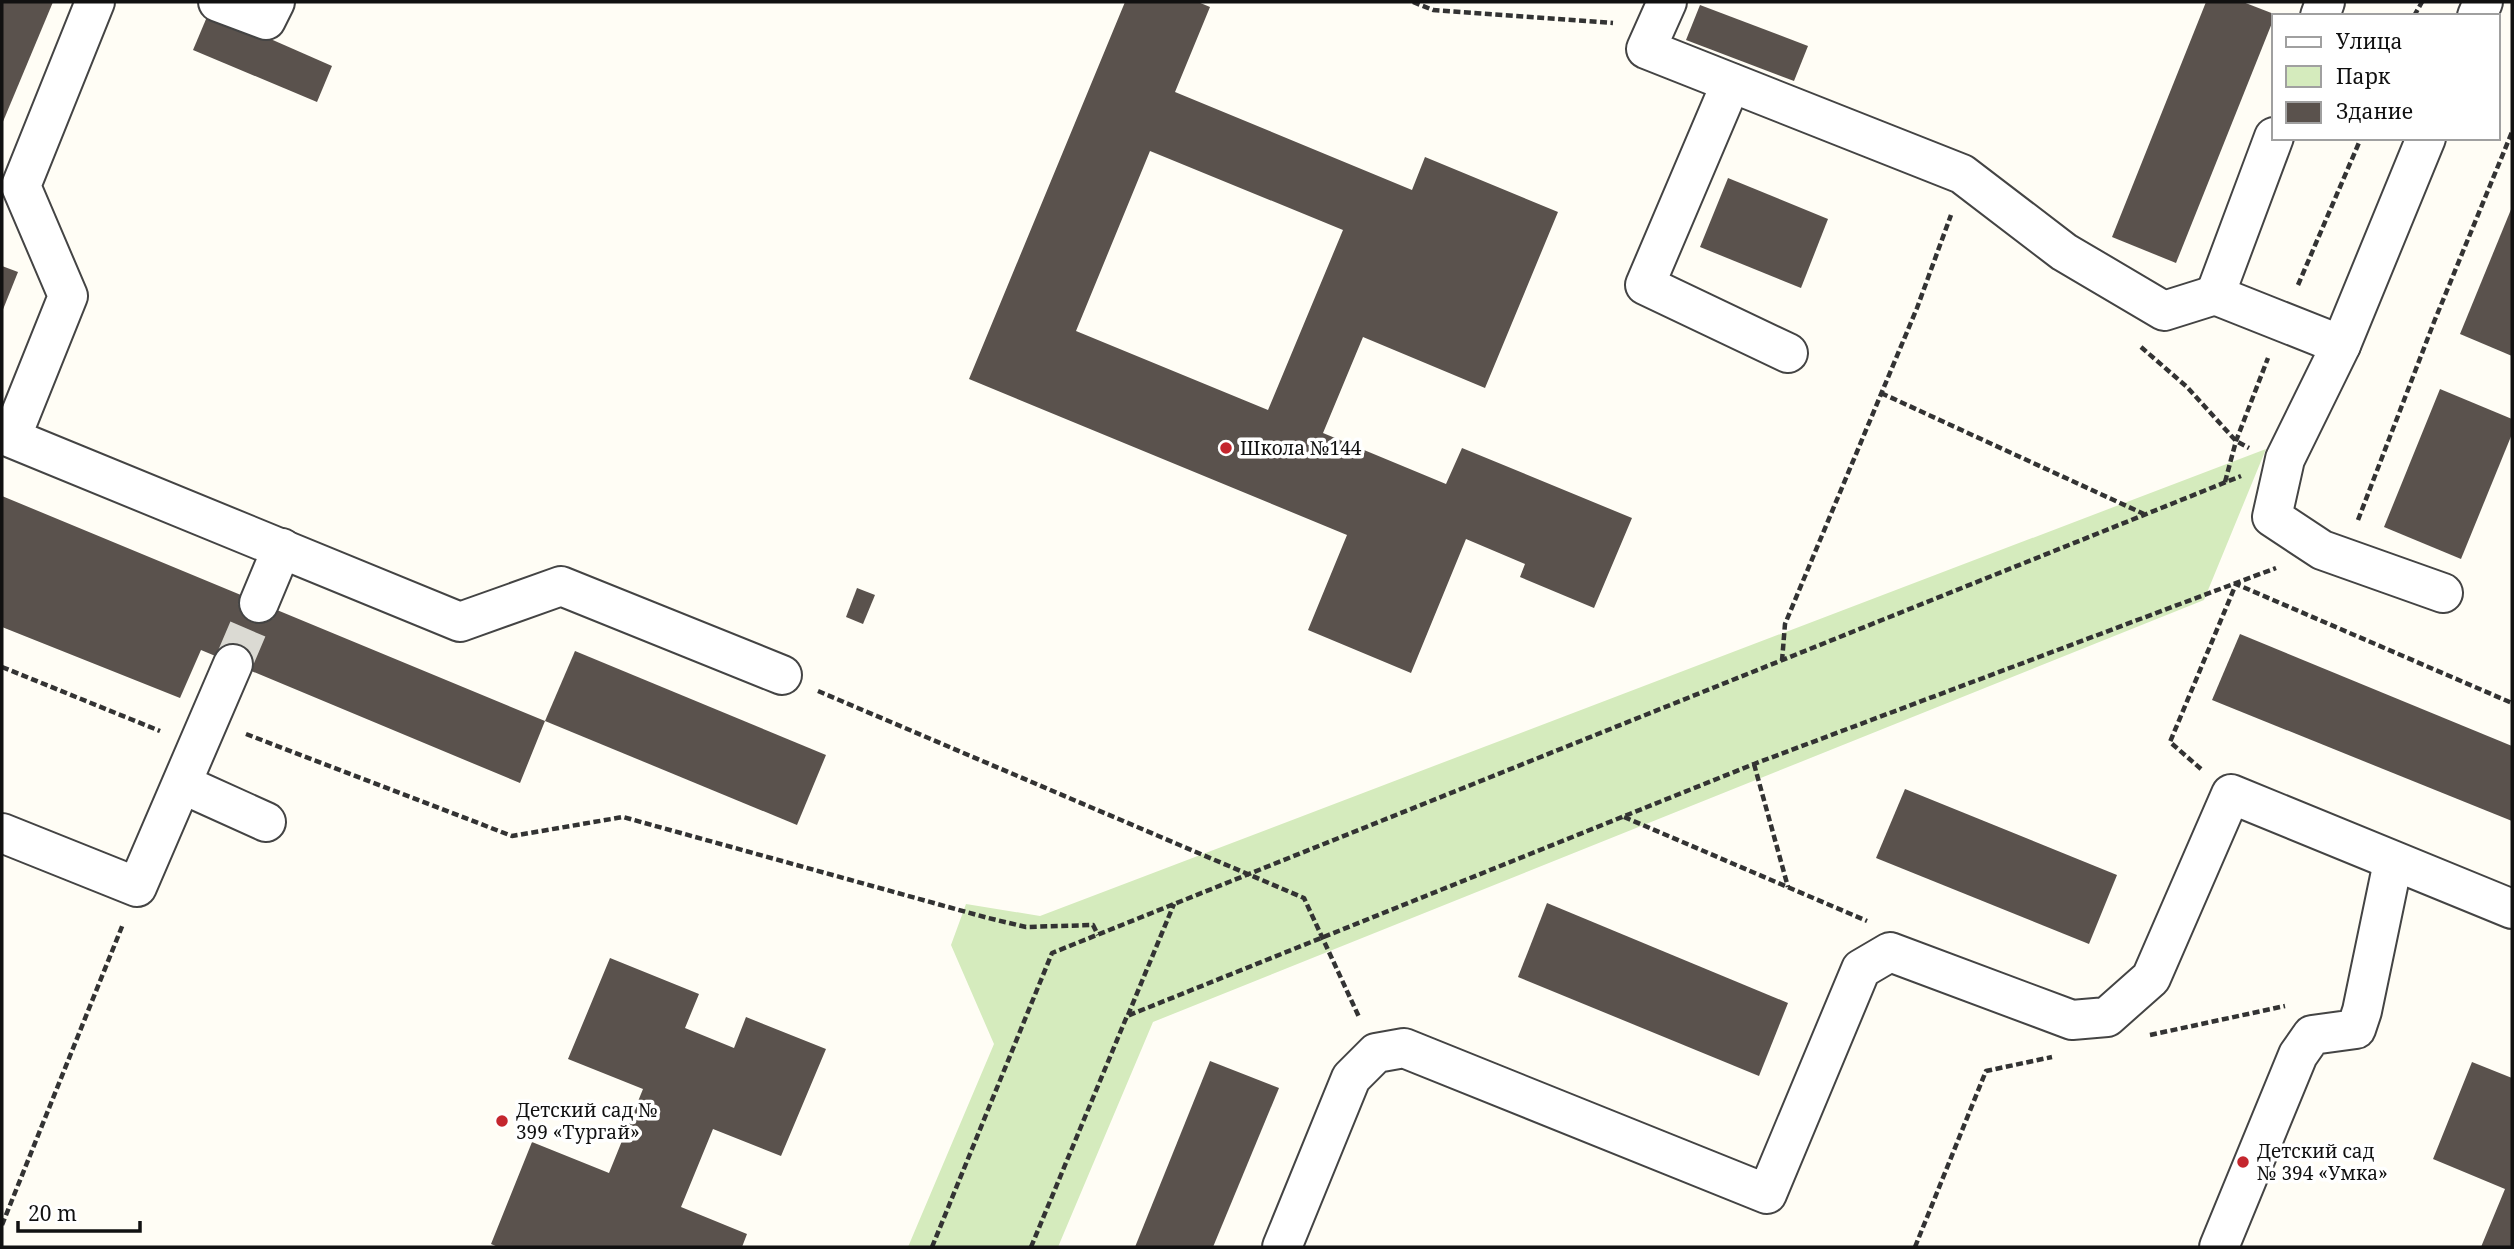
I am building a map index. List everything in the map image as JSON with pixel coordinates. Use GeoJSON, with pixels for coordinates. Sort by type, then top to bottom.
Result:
{"type":"FeatureCollection","features":[{"type":"Feature","properties":{"kind":"lane"},"geometry":{"type":"LineString","coordinates":[[95,2],[21,186],[68,296],[11,438],[460,622],[561,586],[782,675]]}},
{"type":"Feature","properties":{"kind":"lane"},"geometry":{"type":"LineString","coordinates":[[218,2],[266,20],[275,2]]}},
{"type":"Feature","properties":{"kind":"lane"},"geometry":{"type":"LineString","coordinates":[[1661,14],[1646,49],[1962,174],[2064,252],[2164,310],[2215,295],[2341,345]]}},
{"type":"Feature","properties":{"kind":"lane"},"geometry":{"type":"LineString","coordinates":[[1731,83],[1645,285],[1788,353]]}},
{"type":"Feature","properties":{"kind":"lane"},"geometry":{"type":"LineString","coordinates":[[2215,295],[2273,140]]}},
{"type":"Feature","properties":{"kind":"lane"},"geometry":{"type":"LineString","coordinates":[[2426,140],[2341,345],[2285,459],[2272,517],[2333,553],[2443,593]]}},
{"type":"Feature","properties":{"kind":"lane"},"geometry":{"type":"LineString","coordinates":[[259,603],[282,548]]}},
{"type":"Feature","properties":{"kind":"lane"},"geometry":{"type":"LineString","coordinates":[[2,833],[137,887],[233,664]]}},
{"type":"Feature","properties":{"kind":"lane"},"geometry":{"type":"LineString","coordinates":[[182,784],[266,822]]}},
{"type":"Feature","properties":{"kind":"lane"},"geometry":{"type":"LineString","coordinates":[[1282,1247],[1351,1077],[1376,1053],[1404,1048],[1767,1194],[1861,969],[1890,952],[2072,1020],[2107,1017],[2151,978],[2231,794],[2512,909]]}},
{"type":"Feature","properties":{"kind":"lane"},"geometry":{"type":"LineString","coordinates":[[2219,1247],[2298,1055],[2312,1035],[2357,1029],[2368,988],[2393,862]]}},
{"type":"Feature","properties":{"kind":"path"},"geometry":{"type":"LineString","coordinates":[[1413,2],[1433,10],[1661,14]]}},
{"type":"Feature","properties":{"kind":"path"},"geometry":{"type":"LineString","coordinates":[[1127,1016],[1754,764],[2236,584],[2333,553],[2434,322],[2512,132]]}},
{"type":"Feature","properties":{"kind":"path"},"geometry":{"type":"LineString","coordinates":[[1782,661],[1785,624],[1917,308],[1949,220],[1970,180]]}},
{"type":"Feature","properties":{"kind":"path"},"geometry":{"type":"LineString","coordinates":[[1881,393],[2145,515]]}},
{"type":"Feature","properties":{"kind":"path"},"geometry":{"type":"LineString","coordinates":[[932,1247],[1052,953],[2285,459]]}},
{"type":"Feature","properties":{"kind":"path"},"geometry":{"type":"LineString","coordinates":[[2236,584],[2512,703]]}},
{"type":"Feature","properties":{"kind":"path"},"geometry":{"type":"LineString","coordinates":[[2231,794],[2171,742],[2236,584]]}},
{"type":"Feature","properties":{"kind":"path"},"geometry":{"type":"LineString","coordinates":[[2,667],[512,836],[623,817],[988,918],[1027,927],[1093,925],[1098,935]]}},
{"type":"Feature","properties":{"kind":"path"},"geometry":{"type":"LineString","coordinates":[[782,675],[1304,898],[1376,1053]]}},
{"type":"Feature","properties":{"kind":"path"},"geometry":{"type":"LineString","coordinates":[[1754,764],[1788,887]]}},
{"type":"Feature","properties":{"kind":"path"},"geometry":{"type":"LineString","coordinates":[[1624,816],[1867,920],[1890,952]]}},
{"type":"Feature","properties":{"kind":"path"},"geometry":{"type":"LineString","coordinates":[[2,1226],[137,887]]}},
{"type":"Feature","properties":{"kind":"path"},"geometry":{"type":"LineString","coordinates":[[1031,1247],[1174,904]]}},
{"type":"Feature","properties":{"kind":"path"},"geometry":{"type":"LineString","coordinates":[[2150,1035],[2286,1006]]}},
{"type":"Feature","properties":{"kind":"path"},"geometry":{"type":"LineString","coordinates":[[1915,1247],[1986,1071],[2054,1056]]}},
{"type":"Feature","properties":{"kind":"green space"},"geometry":{"type":"Polygon","coordinates":[[[2266,449],[2204,600],[1153,1022],[1058,1247],[908,1247],[994,1044],[951,945],[966,904],[1040,916],[2266,449]]]}},
{"type":"Feature","properties":{"kind":"building"},"geometry":{"type":"Polygon","coordinates":[[[2,2],[53,2],[2,124],[2,2]]]}},
{"type":"Feature","properties":{"kind":"building"},"geometry":{"type":"Polygon","coordinates":[[[1125,2],[1198,2],[1210,7],[1175,92],[1412,190],[1425,157],[1558,212],[1485,388],[1363,337],[1323,433],[1446,484],[1462,448],[1632,518],[1594,608],[1520,577],[1525,564],[1466,539],[1411,673],[1308,630],[1347,535],[969,379],[1125,2]],[[1150,151],[1076,331],[1268,410],[1343,230],[1150,151]]]}},
{"type":"Feature","properties":{"kind":"building"},"geometry":{"type":"Polygon","coordinates":[[[2206,2],[2243,2],[2274,14],[2176,263],[2112,237],[2206,2]]]}},
{"type":"Feature","properties":{"kind":"building"},"geometry":{"type":"Polygon","coordinates":[[[1700,5],[1808,46],[1794,81],[1686,40],[1700,5]]]}},
{"type":"Feature","properties":{"kind":"building"},"geometry":{"type":"Polygon","coordinates":[[[209,12],[332,66],[317,102],[193,50],[209,12]]]}},
{"type":"Feature","properties":{"kind":"building"},"geometry":{"type":"Polygon","coordinates":[[[1728,178],[1828,219],[1801,288],[1700,247],[1728,178]]]}},
{"type":"Feature","properties":{"kind":"building"},"geometry":{"type":"Polygon","coordinates":[[[2512,207],[2512,356],[2460,334],[2512,207]]]}},
{"type":"Feature","properties":{"kind":"building"},"geometry":{"type":"Polygon","coordinates":[[[2,266],[18,272],[2,312],[2,266]]]}},
{"type":"Feature","properties":{"kind":"building"},"geometry":{"type":"Polygon","coordinates":[[[2440,389],[2512,419],[2512,434],[2461,559],[2384,527],[2440,389]]]}},
{"type":"Feature","properties":{"kind":"building"},"geometry":{"type":"Polygon","coordinates":[[[2,496],[545,721],[520,783],[201,650],[180,698],[2,627],[2,496]]]}},
{"type":"Feature","properties":{"kind":"building"},"geometry":{"type":"Polygon","coordinates":[[[857,588],[875,595],[863,624],[846,617],[857,588]]]}},
{"type":"Feature","properties":{"kind":"building"},"geometry":{"type":"Polygon","coordinates":[[[2240,634],[2512,746],[2512,821],[2212,700],[2240,634]]]}},
{"type":"Feature","properties":{"kind":"building"},"geometry":{"type":"Polygon","coordinates":[[[575,651],[826,755],[797,825],[545,721],[575,651]]]}},
{"type":"Feature","properties":{"kind":"building"},"geometry":{"type":"Polygon","coordinates":[[[1905,789],[2117,875],[2089,944],[1876,858],[1905,789]]]}},
{"type":"Feature","properties":{"kind":"building"},"geometry":{"type":"Polygon","coordinates":[[[1547,903],[1788,1003],[1759,1076],[1518,977],[1547,903]]]}},
{"type":"Feature","properties":{"kind":"building"},"geometry":{"type":"Polygon","coordinates":[[[610,958],[699,994],[685,1028],[734,1048],[746,1017],[826,1049],[781,1156],[713,1129],[681,1207],[747,1234],[742,1247],[498,1247],[491,1244],[532,1142],[609,1173],[643,1089],[568,1059],[610,958]]]}},
{"type":"Feature","properties":{"kind":"building"},"geometry":{"type":"Polygon","coordinates":[[[1210,1061],[1279,1088],[1213,1247],[1135,1247],[1210,1061]]]}},
{"type":"Feature","properties":{"kind":"building"},"geometry":{"type":"Polygon","coordinates":[[[2472,1062],[2512,1078],[2512,1247],[2481,1247],[2505,1189],[2433,1159],[2472,1062]]]}},
{"type":"Feature","properties":{"kind":"tunnel"},"geometry":{"type":"LineString","coordinates":[[233,664],[259,603]]}},
{"type":"Feature","properties":{"kind":"place","name":"Школа №144"},"geometry":{"type":"Point","coordinates":[1226,448]}},
{"type":"Feature","properties":{"kind":"place","name":"Детский сад № 399 «Тургай»"},"geometry":{"type":"Point","coordinates":[502,1121]}},
{"type":"Feature","properties":{"kind":"place","name":"Детский сад № 394 «Умка»"},"geometry":{"type":"Point","coordinates":[2243,1162]}}]}
